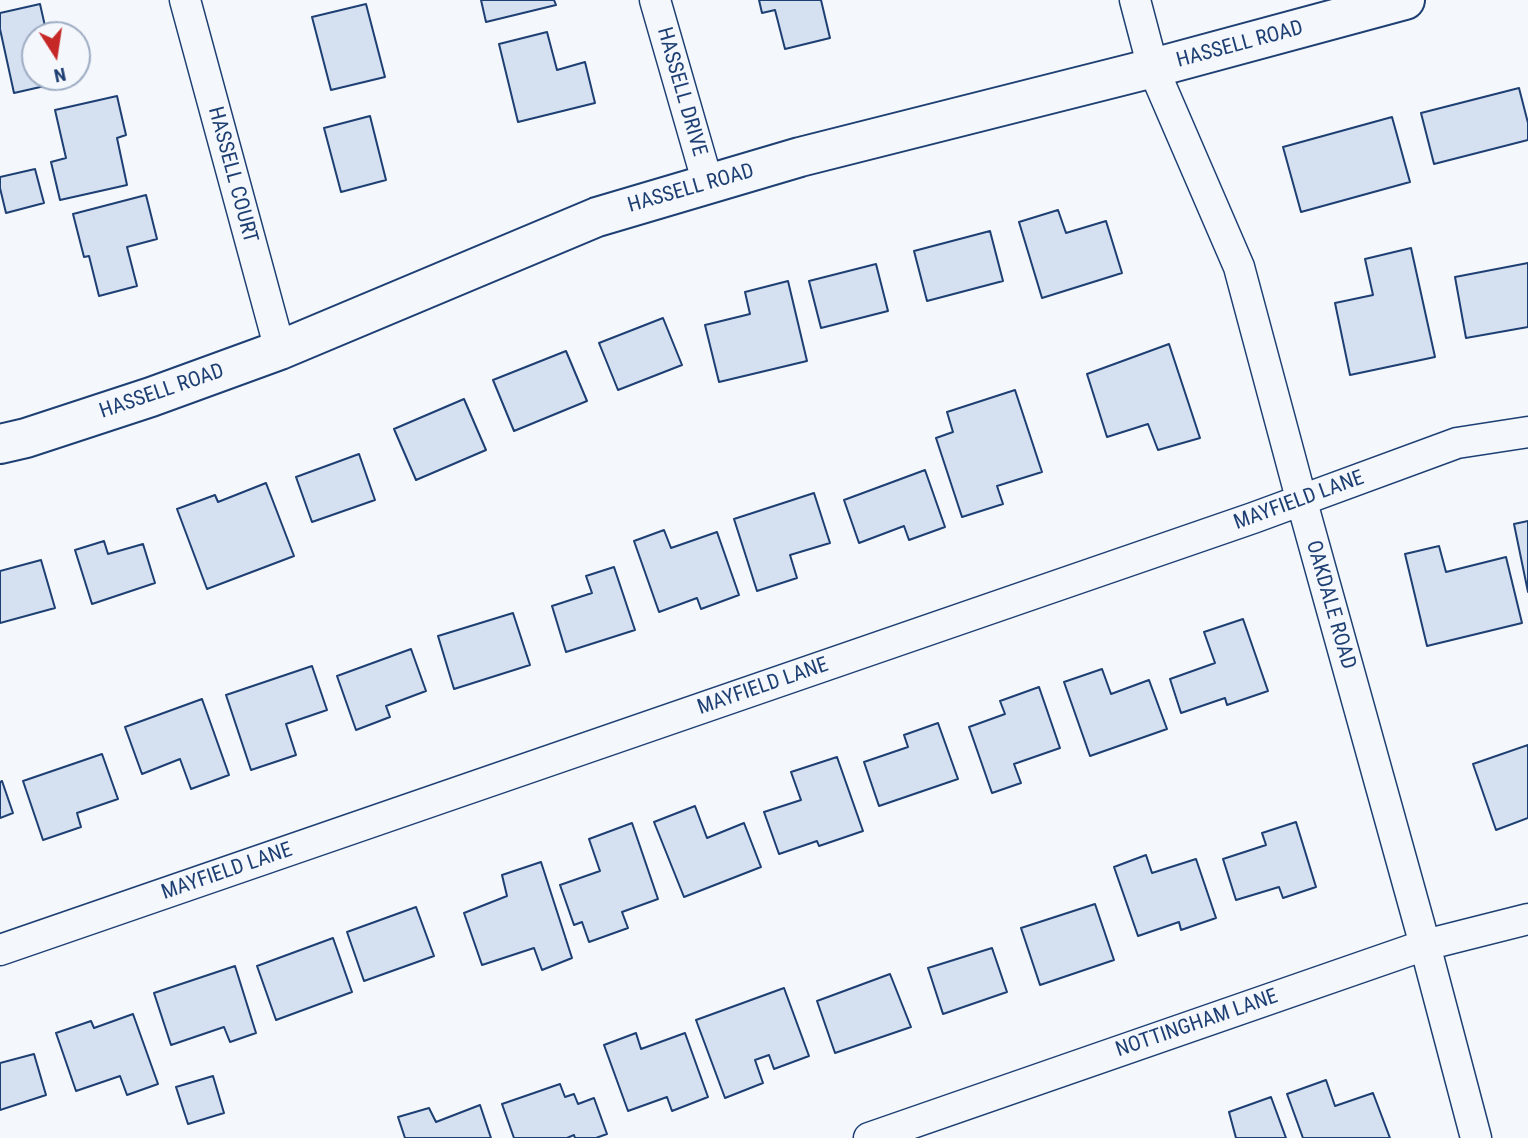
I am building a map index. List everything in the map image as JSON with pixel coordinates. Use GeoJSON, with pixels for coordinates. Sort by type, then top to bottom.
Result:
{"type":"FeatureCollection","features":[{"type":"Feature","properties":{"kind":"street","name":"HASSELL COURT"},"geometry":{"type":"LineString","coordinates":[[185,0],[280,350]]}},
{"type":"Feature","properties":{"kind":"street","name":"HASSELL DRIVE"},"geometry":{"type":"LineString","coordinates":[[655,0],[708,184]]}},
{"type":"Feature","properties":{"kind":"street","name":"OAKDALE ROAD"},"geometry":{"type":"LineString","coordinates":[[1135,0],[1153,68],[1239,267],[1476,1138]]}},
{"type":"Feature","properties":{"kind":"street","name":"HASSELL ROAD"},"geometry":{"type":"LineString","coordinates":[[0,444],[151,397],[280,350],[597,216],[800,157],[1153,68],[1405,0]]}},
{"type":"Feature","properties":{"kind":"street","name":"MAYFIELD LANE"},"geometry":{"type":"LineString","coordinates":[[0,950],[1302,502],[1457,443],[1528,432]]}},
{"type":"Feature","properties":{"kind":"street","name":"NOTTINGHAM LANE"},"geometry":{"type":"LineString","coordinates":[[869,1138],[1425,945],[1528,919]]}},
{"type":"Feature","properties":{"kind":"building"},"geometry":{"type":"Polygon","coordinates":[[[481,0],[554,0],[556,5],[486,22],[481,0]]]}},
{"type":"Feature","properties":{"kind":"building"},"geometry":{"type":"Polygon","coordinates":[[[759,0],[821,0],[830,38],[785,49],[775,10],[762,13],[759,0]]]}},
{"type":"Feature","properties":{"kind":"building"},"geometry":{"type":"Polygon","coordinates":[[[40,4],[44,21],[21,21],[23,91],[14,93],[0,29],[0,13],[40,4]]]}},
{"type":"Feature","properties":{"kind":"building"},"geometry":{"type":"Polygon","coordinates":[[[366,4],[385,77],[331,90],[312,17],[366,4]]]}},
{"type":"Feature","properties":{"kind":"building"},"geometry":{"type":"Polygon","coordinates":[[[547,32],[557,70],[585,62],[595,103],[518,122],[499,44],[547,32]]]}},
{"type":"Feature","properties":{"kind":"building"},"geometry":{"type":"Polygon","coordinates":[[[1519,88],[1528,123],[1528,140],[1434,164],[1421,113],[1519,88]]]}},
{"type":"Feature","properties":{"kind":"building"},"geometry":{"type":"Polygon","coordinates":[[[117,96],[126,135],[117,138],[127,185],[60,200],[51,162],[66,158],[55,110],[117,96]]]}},
{"type":"Feature","properties":{"kind":"building"},"geometry":{"type":"Polygon","coordinates":[[[370,116],[386,180],[341,192],[324,128],[370,116]]]}},
{"type":"Feature","properties":{"kind":"building"},"geometry":{"type":"Polygon","coordinates":[[[1392,117],[1410,182],[1301,212],[1283,147],[1392,117]]]}},
{"type":"Feature","properties":{"kind":"building"},"geometry":{"type":"Polygon","coordinates":[[[35,169],[44,203],[6,213],[0,177],[35,169]]]}},
{"type":"Feature","properties":{"kind":"building"},"geometry":{"type":"Polygon","coordinates":[[[146,195],[157,239],[127,247],[137,286],[99,296],[89,256],[84,257],[73,214],[146,195]]]}},
{"type":"Feature","properties":{"kind":"building"},"geometry":{"type":"Polygon","coordinates":[[[1058,210],[1066,233],[1106,221],[1122,273],[1042,298],[1019,222],[1058,210]]]}},
{"type":"Feature","properties":{"kind":"building"},"geometry":{"type":"Polygon","coordinates":[[[990,231],[1003,281],[927,301],[914,251],[990,231]]]}},
{"type":"Feature","properties":{"kind":"building"},"geometry":{"type":"Polygon","coordinates":[[[1411,248],[1435,357],[1350,375],[1335,303],[1373,295],[1365,259],[1411,248]]]}},
{"type":"Feature","properties":{"kind":"building"},"geometry":{"type":"Polygon","coordinates":[[[1528,263],[1528,327],[1466,338],[1455,277],[1528,263]]]}},
{"type":"Feature","properties":{"kind":"building"},"geometry":{"type":"Polygon","coordinates":[[[876,264],[888,311],[821,328],[809,281],[876,264]]]}},
{"type":"Feature","properties":{"kind":"building"},"geometry":{"type":"Polygon","coordinates":[[[788,281],[807,361],[719,382],[705,325],[750,314],[745,292],[788,281]]]}},
{"type":"Feature","properties":{"kind":"building"},"geometry":{"type":"Polygon","coordinates":[[[663,318],[682,365],[618,390],[599,343],[663,318]]]}},
{"type":"Feature","properties":{"kind":"building"},"geometry":{"type":"Polygon","coordinates":[[[1169,344],[1200,438],[1158,450],[1148,424],[1107,437],[1087,374],[1169,344]]]}},
{"type":"Feature","properties":{"kind":"building"},"geometry":{"type":"Polygon","coordinates":[[[566,351],[587,401],[514,431],[493,380],[566,351]]]}},
{"type":"Feature","properties":{"kind":"building"},"geometry":{"type":"Polygon","coordinates":[[[1015,390],[1042,472],[997,486],[1003,504],[962,517],[936,438],[953,432],[947,412],[1015,390]]]}},
{"type":"Feature","properties":{"kind":"building"},"geometry":{"type":"Polygon","coordinates":[[[464,399],[486,450],[416,480],[394,429],[464,399]]]}},
{"type":"Feature","properties":{"kind":"building"},"geometry":{"type":"Polygon","coordinates":[[[359,454],[375,500],[312,522],[296,477],[359,454]]]}},
{"type":"Feature","properties":{"kind":"building"},"geometry":{"type":"Polygon","coordinates":[[[925,470],[945,527],[909,540],[904,526],[859,543],[844,500],[925,470]]]}},
{"type":"Feature","properties":{"kind":"building"},"geometry":{"type":"Polygon","coordinates":[[[266,483],[294,556],[207,589],[177,509],[215,495],[218,502],[266,483]]]}},
{"type":"Feature","properties":{"kind":"building"},"geometry":{"type":"Polygon","coordinates":[[[814,493],[830,543],[790,555],[797,578],[757,591],[734,519],[814,493]]]}},
{"type":"Feature","properties":{"kind":"building"},"geometry":{"type":"Polygon","coordinates":[[[1528,521],[1528,592],[1514,524],[1528,521]]]}},
{"type":"Feature","properties":{"kind":"building"},"geometry":{"type":"Polygon","coordinates":[[[664,530],[671,548],[717,532],[739,595],[701,609],[697,598],[659,612],[634,541],[664,530]]]}},
{"type":"Feature","properties":{"kind":"building"},"geometry":{"type":"Polygon","coordinates":[[[104,541],[108,554],[143,544],[155,583],[92,604],[75,550],[104,541]]]}},
{"type":"Feature","properties":{"kind":"building"},"geometry":{"type":"Polygon","coordinates":[[[1439,546],[1446,572],[1506,557],[1522,623],[1427,646],[1405,554],[1439,546]]]}},
{"type":"Feature","properties":{"kind":"building"},"geometry":{"type":"Polygon","coordinates":[[[41,560],[55,608],[0,623],[0,571],[41,560]]]}},
{"type":"Feature","properties":{"kind":"building"},"geometry":{"type":"Polygon","coordinates":[[[614,567],[635,630],[566,652],[552,606],[592,593],[586,576],[614,567]]]}},
{"type":"Feature","properties":{"kind":"building"},"geometry":{"type":"Polygon","coordinates":[[[513,613],[530,665],[454,689],[438,636],[513,613]]]}},
{"type":"Feature","properties":{"kind":"building"},"geometry":{"type":"Polygon","coordinates":[[[1243,619],[1268,691],[1227,705],[1225,698],[1181,713],[1170,679],[1215,663],[1204,632],[1243,619]]]}},
{"type":"Feature","properties":{"kind":"building"},"geometry":{"type":"Polygon","coordinates":[[[411,649],[426,691],[386,706],[390,717],[356,730],[337,676],[411,649]]]}},
{"type":"Feature","properties":{"kind":"building"},"geometry":{"type":"Polygon","coordinates":[[[312,666],[327,710],[286,724],[296,755],[251,770],[226,695],[312,666]]]}},
{"type":"Feature","properties":{"kind":"building"},"geometry":{"type":"Polygon","coordinates":[[[1102,669],[1111,694],[1149,680],[1167,729],[1090,756],[1064,682],[1102,669]]]}},
{"type":"Feature","properties":{"kind":"building"},"geometry":{"type":"Polygon","coordinates":[[[1039,687],[1060,748],[1014,764],[1021,783],[992,793],[969,727],[1005,714],[1000,701],[1039,687]]]}},
{"type":"Feature","properties":{"kind":"building"},"geometry":{"type":"Polygon","coordinates":[[[202,699],[229,775],[191,789],[180,759],[142,774],[125,727],[202,699]]]}},
{"type":"Feature","properties":{"kind":"building"},"geometry":{"type":"Polygon","coordinates":[[[938,723],[958,779],[879,806],[864,762],[908,747],[904,735],[938,723]]]}},
{"type":"Feature","properties":{"kind":"building"},"geometry":{"type":"Polygon","coordinates":[[[1528,745],[1528,818],[1496,830],[1473,764],[1528,745]]]}},
{"type":"Feature","properties":{"kind":"building"},"geometry":{"type":"Polygon","coordinates":[[[102,754],[118,799],[77,813],[81,827],[43,840],[23,781],[102,754]]]}},
{"type":"Feature","properties":{"kind":"building"},"geometry":{"type":"Polygon","coordinates":[[[837,757],[863,831],[819,846],[817,841],[779,854],[764,812],[801,800],[791,772],[837,757]]]}},
{"type":"Feature","properties":{"kind":"building"},"geometry":{"type":"Polygon","coordinates":[[[2,781],[13,813],[0,818],[0,782],[2,781]]]}},
{"type":"Feature","properties":{"kind":"building"},"geometry":{"type":"Polygon","coordinates":[[[695,806],[707,838],[744,823],[761,867],[684,897],[654,822],[695,806]]]}},
{"type":"Feature","properties":{"kind":"building"},"geometry":{"type":"Polygon","coordinates":[[[1296,822],[1316,887],[1283,898],[1279,887],[1236,900],[1223,859],[1266,845],[1262,833],[1296,822]]]}},
{"type":"Feature","properties":{"kind":"building"},"geometry":{"type":"Polygon","coordinates":[[[632,823],[658,899],[622,912],[628,928],[589,942],[582,922],[574,925],[560,885],[600,871],[589,839],[632,823]]]}},
{"type":"Feature","properties":{"kind":"building"},"geometry":{"type":"Polygon","coordinates":[[[1146,855],[1152,873],[1196,859],[1216,918],[1181,930],[1179,922],[1138,936],[1114,867],[1146,855]]]}},
{"type":"Feature","properties":{"kind":"building"},"geometry":{"type":"Polygon","coordinates":[[[541,862],[572,958],[542,970],[534,948],[482,965],[464,913],[507,896],[502,875],[541,862]]]}},
{"type":"Feature","properties":{"kind":"building"},"geometry":{"type":"Polygon","coordinates":[[[1095,904],[1114,960],[1040,985],[1021,928],[1095,904]]]}},
{"type":"Feature","properties":{"kind":"building"},"geometry":{"type":"Polygon","coordinates":[[[416,907],[434,956],[364,981],[347,932],[416,907]]]}},
{"type":"Feature","properties":{"kind":"building"},"geometry":{"type":"Polygon","coordinates":[[[333,938],[352,992],[276,1020],[257,966],[333,938]]]}},
{"type":"Feature","properties":{"kind":"building"},"geometry":{"type":"Polygon","coordinates":[[[992,948],[1007,992],[943,1014],[928,968],[992,948]]]}},
{"type":"Feature","properties":{"kind":"building"},"geometry":{"type":"Polygon","coordinates":[[[235,966],[256,1033],[230,1042],[224,1027],[171,1045],[154,993],[235,966]]]}},
{"type":"Feature","properties":{"kind":"building"},"geometry":{"type":"Polygon","coordinates":[[[890,974],[911,1027],[835,1053],[817,1001],[890,974]]]}},
{"type":"Feature","properties":{"kind":"building"},"geometry":{"type":"Polygon","coordinates":[[[784,988],[809,1056],[774,1069],[769,1055],[755,1060],[763,1083],[725,1098],[696,1020],[784,988]]]}},
{"type":"Feature","properties":{"kind":"building"},"geometry":{"type":"Polygon","coordinates":[[[133,1014],[158,1084],[127,1095],[120,1076],[76,1091],[56,1033],[91,1021],[94,1028],[133,1014]]]}},
{"type":"Feature","properties":{"kind":"building"},"geometry":{"type":"Polygon","coordinates":[[[636,1033],[641,1049],[685,1033],[708,1097],[672,1111],[667,1097],[628,1111],[604,1045],[636,1033]]]}},
{"type":"Feature","properties":{"kind":"building"},"geometry":{"type":"Polygon","coordinates":[[[34,1054],[46,1095],[0,1110],[0,1063],[34,1054]]]}},
{"type":"Feature","properties":{"kind":"building"},"geometry":{"type":"Polygon","coordinates":[[[213,1076],[224,1113],[188,1124],[176,1087],[213,1076]]]}},
{"type":"Feature","properties":{"kind":"building"},"geometry":{"type":"Polygon","coordinates":[[[1326,1080],[1335,1106],[1373,1093],[1390,1138],[1303,1138],[1287,1094],[1326,1080]]]}},
{"type":"Feature","properties":{"kind":"building"},"geometry":{"type":"Polygon","coordinates":[[[560,1084],[565,1097],[574,1094],[578,1104],[594,1098],[607,1134],[596,1138],[575,1138],[574,1135],[567,1138],[514,1138],[502,1104],[560,1084]]]}},
{"type":"Feature","properties":{"kind":"building"},"geometry":{"type":"Polygon","coordinates":[[[1271,1097],[1286,1138],[1236,1138],[1229,1112],[1271,1097]]]}},
{"type":"Feature","properties":{"kind":"building"},"geometry":{"type":"Polygon","coordinates":[[[480,1105],[491,1138],[405,1138],[398,1117],[429,1108],[436,1122],[480,1105]]]}}]}
